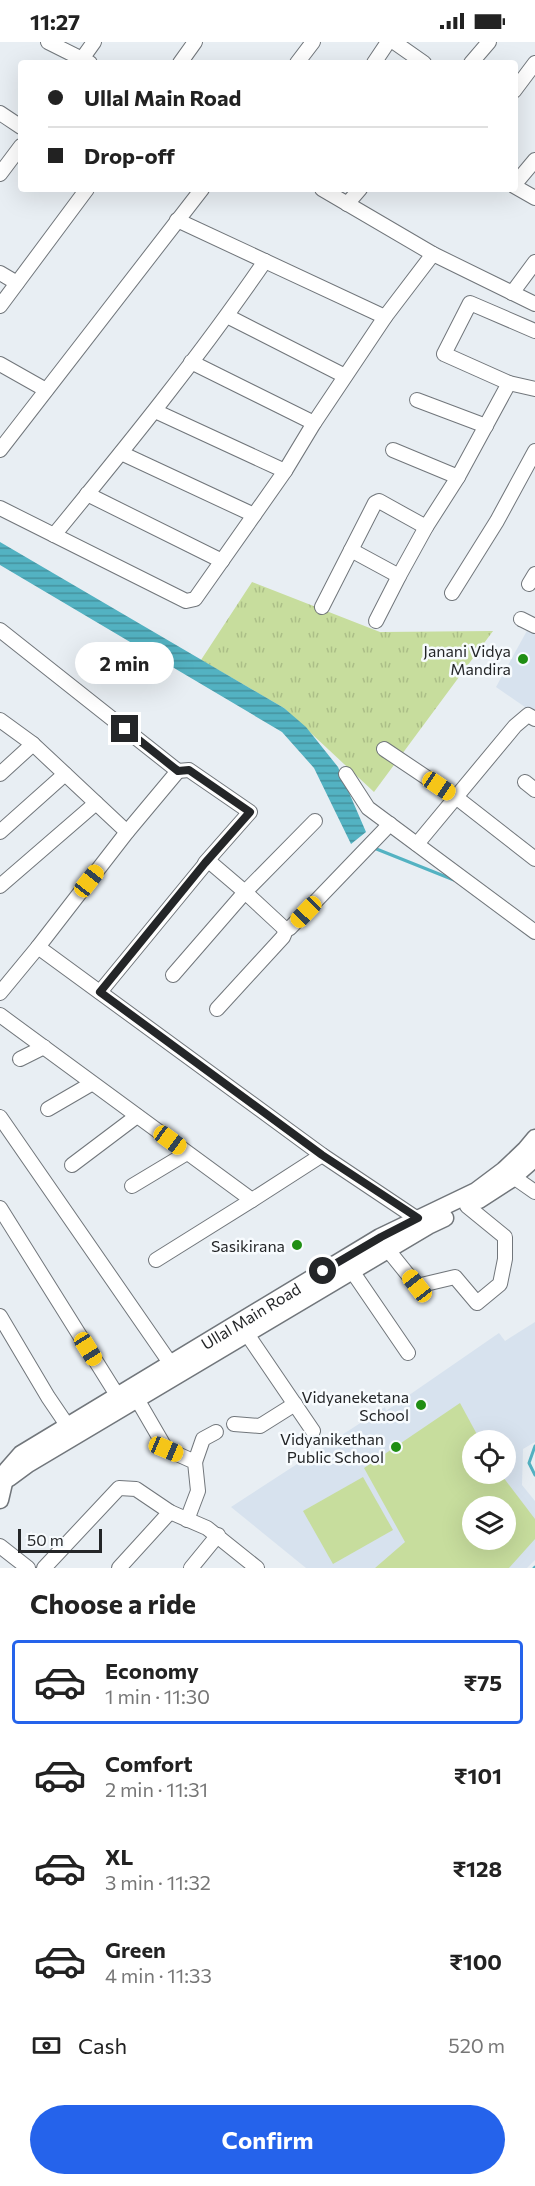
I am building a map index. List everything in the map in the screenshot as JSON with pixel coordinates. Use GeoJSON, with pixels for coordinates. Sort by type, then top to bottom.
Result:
{"type":"FeatureCollection","features":[{"type":"Feature","properties":{"kind":"main road","name":"Ullal Main Road"},"geometry":{"type":"LineString","coordinates":[[2,1480],[137,1399],[174,1368],[370,1243],[468,1206],[498,1189],[535,1138]]}},
{"type":"Feature","properties":{"kind":"main road","name":"Ullal Main Road"},"geometry":{"type":"LineString","coordinates":[[0,1500],[2,1480],[7,1470],[21,1454],[117,1395],[247,1334],[388,1250],[423,1222],[535,1158]]}},
{"type":"Feature","properties":{"kind":"street"},"geometry":{"type":"LineString","coordinates":[[48,42],[80,60]]}},
{"type":"Feature","properties":{"kind":"street"},"geometry":{"type":"LineString","coordinates":[[84,60],[94,42]]}},
{"type":"Feature","properties":{"kind":"street"},"geometry":{"type":"LineString","coordinates":[[182,60],[195,42]]}},
{"type":"Feature","properties":{"kind":"street"},"geometry":{"type":"LineString","coordinates":[[299,60],[313,42]]}},
{"type":"Feature","properties":{"kind":"street"},"geometry":{"type":"LineString","coordinates":[[376,60],[388,42]]}},
{"type":"Feature","properties":{"kind":"street"},"geometry":{"type":"LineString","coordinates":[[394,42],[420,60]]}},
{"type":"Feature","properties":{"kind":"street"},"geometry":{"type":"LineString","coordinates":[[474,60],[489,42]]}},
{"type":"Feature","properties":{"kind":"street"},"geometry":{"type":"LineString","coordinates":[[518,86],[535,63]]}},
{"type":"Feature","properties":{"kind":"street"},"geometry":{"type":"LineString","coordinates":[[0,114],[18,125]]}},
{"type":"Feature","properties":{"kind":"street"},"geometry":{"type":"LineString","coordinates":[[0,174],[18,150]]}},
{"type":"Feature","properties":{"kind":"street"},"geometry":{"type":"LineString","coordinates":[[518,181],[535,160]]}},
{"type":"Feature","properties":{"kind":"street"},"geometry":{"type":"LineString","coordinates":[[518,188],[535,198]]}},
{"type":"Feature","properties":{"kind":"street"},"geometry":{"type":"LineString","coordinates":[[0,306],[85,192]]}},
{"type":"Feature","properties":{"kind":"street"},"geometry":{"type":"LineString","coordinates":[[0,450],[200,192]]}},
{"type":"Feature","properties":{"kind":"street"},"geometry":{"type":"LineString","coordinates":[[327,192],[433,254],[535,304]]}},
{"type":"Feature","properties":{"kind":"street"},"geometry":{"type":"LineString","coordinates":[[347,204],[357,192]]}},
{"type":"Feature","properties":{"kind":"street"},"geometry":{"type":"LineString","coordinates":[[177,220],[385,317]]}},
{"type":"Feature","properties":{"kind":"street"},"geometry":{"type":"LineString","coordinates":[[0,508],[186,601],[200,596],[385,317],[433,254]]}},
{"type":"Feature","properties":{"kind":"street"},"geometry":{"type":"LineString","coordinates":[[54,535],[155,411],[227,316],[265,261]]}},
{"type":"Feature","properties":{"kind":"street"},"geometry":{"type":"LineString","coordinates":[[512,293],[535,262]]}},
{"type":"Feature","properties":{"kind":"street"},"geometry":{"type":"LineString","coordinates":[[0,273],[17,283]]}},
{"type":"Feature","properties":{"kind":"street"},"geometry":{"type":"LineString","coordinates":[[535,331],[470,303],[444,354],[509,383],[535,389]]}},
{"type":"Feature","properties":{"kind":"street"},"geometry":{"type":"LineString","coordinates":[[227,316],[345,376]]}},
{"type":"Feature","properties":{"kind":"street"},"geometry":{"type":"LineString","coordinates":[[191,362],[314,423]]}},
{"type":"Feature","properties":{"kind":"street"},"geometry":{"type":"LineString","coordinates":[[0,364],[46,390]]}},
{"type":"Feature","properties":{"kind":"street"},"geometry":{"type":"LineString","coordinates":[[376,621],[426,527],[458,477],[509,383]]}},
{"type":"Feature","properties":{"kind":"street"},"geometry":{"type":"LineString","coordinates":[[417,400],[486,426]]}},
{"type":"Feature","properties":{"kind":"street"},"geometry":{"type":"LineString","coordinates":[[155,411],[285,471]]}},
{"type":"Feature","properties":{"kind":"street"},"geometry":{"type":"LineString","coordinates":[[0,427],[12,434]]}},
{"type":"Feature","properties":{"kind":"street"},"geometry":{"type":"LineString","coordinates":[[393,450],[458,477]]}},
{"type":"Feature","properties":{"kind":"street"},"geometry":{"type":"LineString","coordinates":[[452,593],[497,521],[535,451]]}},
{"type":"Feature","properties":{"kind":"street"},"geometry":{"type":"LineString","coordinates":[[121,453],[254,515]]}},
{"type":"Feature","properties":{"kind":"street"},"geometry":{"type":"LineString","coordinates":[[87,494],[222,561]]}},
{"type":"Feature","properties":{"kind":"street"},"geometry":{"type":"LineString","coordinates":[[322,608],[375,503],[379,501],[426,527]]}},
{"type":"Feature","properties":{"kind":"street"},"geometry":{"type":"LineString","coordinates":[[351,550],[399,576]]}},
{"type":"Feature","properties":{"kind":"street"},"geometry":{"type":"LineString","coordinates":[[521,619],[535,626]]}},
{"type":"Feature","properties":{"kind":"street"},"geometry":{"type":"LineString","coordinates":[[0,630],[178,771],[189,770],[250,812],[205,863],[100,992]]}},
{"type":"Feature","properties":{"kind":"street"},"geometry":{"type":"LineString","coordinates":[[417,844],[515,726],[528,715],[535,719]]}},
{"type":"Feature","properties":{"kind":"street"},"geometry":{"type":"LineString","coordinates":[[0,720],[33,744],[127,832]]}},
{"type":"Feature","properties":{"kind":"street"},"geometry":{"type":"LineString","coordinates":[[0,774],[33,744]]}},
{"type":"Feature","properties":{"kind":"street"},"geometry":{"type":"LineString","coordinates":[[384,748],[457,798],[535,859]]}},
{"type":"Feature","properties":{"kind":"street"},"geometry":{"type":"LineString","coordinates":[[2,985],[38,947],[127,832],[178,771]]}},
{"type":"Feature","properties":{"kind":"street"},"geometry":{"type":"LineString","coordinates":[[0,832],[65,774]]}},
{"type":"Feature","properties":{"kind":"street"},"geometry":{"type":"LineString","coordinates":[[346,774],[368,808],[535,933]]}},
{"type":"Feature","properties":{"kind":"street"},"geometry":{"type":"LineString","coordinates":[[0,886],[96,803]]}},
{"type":"Feature","properties":{"kind":"street"},"geometry":{"type":"LineString","coordinates":[[173,975],[245,892],[315,821]]}},
{"type":"Feature","properties":{"kind":"street"},"geometry":{"type":"LineString","coordinates":[[217,1009],[284,937],[286,930],[291,928],[390,824]]}},
{"type":"Feature","properties":{"kind":"street"},"geometry":{"type":"LineString","coordinates":[[205,863],[211,863],[286,930]]}},
{"type":"Feature","properties":{"kind":"street"},"geometry":{"type":"LineString","coordinates":[[38,947],[322,1155],[423,1222]]}},
{"type":"Feature","properties":{"kind":"street"},"geometry":{"type":"LineString","coordinates":[[0,1015],[252,1200]]}},
{"type":"Feature","properties":{"kind":"street"},"geometry":{"type":"LineString","coordinates":[[20,1059],[44,1047]]}},
{"type":"Feature","properties":{"kind":"street"},"geometry":{"type":"LineString","coordinates":[[48,1109],[91,1084]]}},
{"type":"Feature","properties":{"kind":"street"},"geometry":{"type":"LineString","coordinates":[[0,1116],[174,1368]]}},
{"type":"Feature","properties":{"kind":"street"},"geometry":{"type":"LineString","coordinates":[[72,1165],[137,1116]]}},
{"type":"Feature","properties":{"kind":"street"},"geometry":{"type":"LineString","coordinates":[[132,1186],[187,1153]]}},
{"type":"Feature","properties":{"kind":"street"},"geometry":{"type":"LineString","coordinates":[[156,1260],[322,1155]]}},
{"type":"Feature","properties":{"kind":"street"},"geometry":{"type":"LineString","coordinates":[[509,1174],[535,1192]]}},
{"type":"Feature","properties":{"kind":"street"},"geometry":{"type":"LineString","coordinates":[[388,1250],[417,1286],[455,1277],[477,1303],[500,1284],[505,1259],[505,1237],[468,1206]]}},
{"type":"Feature","properties":{"kind":"street"},"geometry":{"type":"LineString","coordinates":[[0,1208],[117,1395]]}},
{"type":"Feature","properties":{"kind":"street"},"geometry":{"type":"LineString","coordinates":[[352,1271],[408,1353]]}},
{"type":"Feature","properties":{"kind":"street"},"geometry":{"type":"LineString","coordinates":[[0,1316],[67,1425]]}},
{"type":"Feature","properties":{"kind":"street"},"geometry":{"type":"LineString","coordinates":[[247,1334],[313,1431]]}},
{"type":"Feature","properties":{"kind":"street"},"geometry":{"type":"LineString","coordinates":[[137,1399],[166,1449],[195,1462]]}},
{"type":"Feature","properties":{"kind":"street"},"geometry":{"type":"LineString","coordinates":[[234,1424],[260,1426],[295,1404]]}},
{"type":"Feature","properties":{"kind":"street"},"geometry":{"type":"LineString","coordinates":[[188,1520],[198,1491],[195,1462],[203,1439],[216,1432]]}},
{"type":"Feature","properties":{"kind":"street"},"geometry":{"type":"LineString","coordinates":[[44,1568],[119,1488],[136,1489],[170,1512],[207,1528],[257,1568]]}},
{"type":"Feature","properties":{"kind":"street"},"geometry":{"type":"LineString","coordinates":[[119,1568],[170,1512]]}},
{"type":"Feature","properties":{"kind":"street"},"geometry":{"type":"LineString","coordinates":[[192,1568],[218,1535]]}},
{"type":"Feature","properties":{"kind":"street"},"geometry":{"type":"LineString","coordinates":[[0,1546],[28,1568]]}},
{"type":"Feature","properties":{"kind":"shaded area","name":"Janani Vidya Mandira"},"geometry":{"type":"Polygon","coordinates":[[[529,627],[535,630],[535,714],[496,687],[529,627]]]}},
{"type":"Feature","properties":{"kind":"shaded area","name":"Vidyanikethan Public School"},"geometry":{"type":"Polygon","coordinates":[[[535,1322],[535,1442],[523,1449],[522,1485],[535,1501],[535,1560],[527,1568],[306,1568],[231,1507],[385,1407],[386,1411],[499,1333],[505,1341],[535,1322]]]}},
{"type":"Feature","properties":{"kind":"green space"},"geometry":{"type":"Polygon","coordinates":[[[252,582],[380,632],[493,631],[374,792],[284,708],[201,660],[252,582]]]}},
{"type":"Feature","properties":{"kind":"green space"},"geometry":{"type":"Polygon","coordinates":[[[460,1403],[475,1430],[462,1430],[462,1484],[508,1484],[535,1519],[535,1539],[509,1568],[375,1568],[405,1542],[364,1468],[460,1403]]]}},
{"type":"Feature","properties":{"kind":"green space"},"geometry":{"type":"Polygon","coordinates":[[[363,1477],[393,1530],[333,1564],[303,1511],[363,1477]]]}},
{"type":"Feature","properties":{"kind":"water"},"geometry":{"type":"Polygon","coordinates":[[[0,542],[284,708],[306,727],[338,767],[366,832],[351,844],[314,768],[282,732],[0,565],[0,542]]]}},
{"type":"Feature","properties":{"kind":"waterway"},"geometry":{"type":"LineString","coordinates":[[374,848],[454,880]]}},
{"type":"Feature","properties":{"kind":"waterway"},"geometry":{"type":"LineString","coordinates":[[535,1446],[529,1463],[535,1475]]}},
{"type":"Feature","properties":{"kind":"place","name":"Janani Vidya Mandira"},"geometry":{"type":"Point","coordinates":[523,659]}},
{"type":"Feature","properties":{"kind":"place","name":"Sasikirana"},"geometry":{"type":"Point","coordinates":[297,1245]}},
{"type":"Feature","properties":{"kind":"place","name":"Vidyaneketana School"},"geometry":{"type":"Point","coordinates":[421,1405]}},
{"type":"Feature","properties":{"kind":"place","name":"Vidyanikethan Public School"},"geometry":{"type":"Point","coordinates":[396,1447]}},
{"type":"Feature","properties":{"kind":"route"},"geometry":{"type":"LineString","coordinates":[[125,729],[178,771],[189,770],[250,812],[205,863],[100,992],[322,1155],[418,1218],[323,1271]]}}]}
